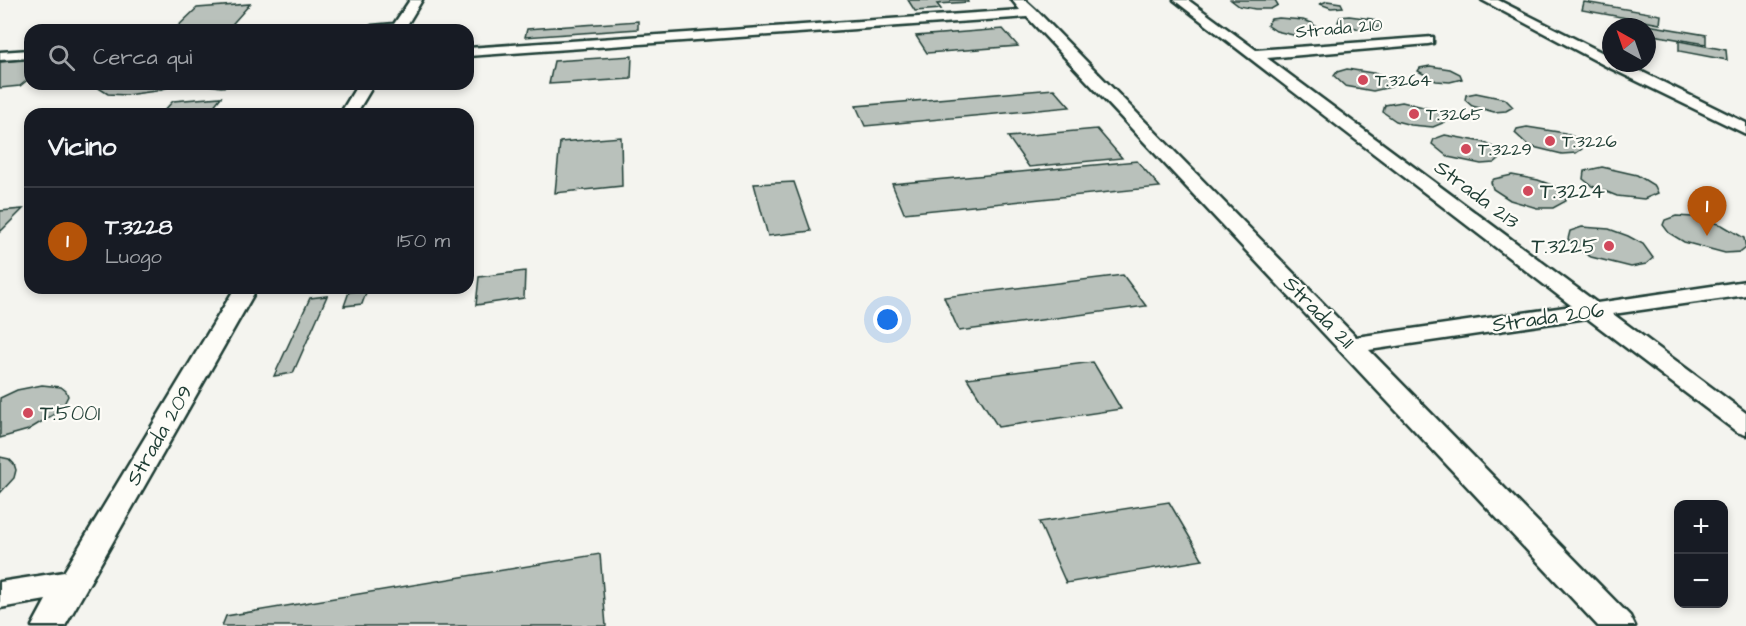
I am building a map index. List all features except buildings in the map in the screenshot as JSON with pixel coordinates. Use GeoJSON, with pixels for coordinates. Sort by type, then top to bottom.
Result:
{"type":"FeatureCollection","features":[{"type":"Feature","properties":{"kind":"lane"},"geometry":{"type":"LineString","coordinates":[[401,24],[416,0]]}},
{"type":"Feature","properties":{"kind":"lane","name":"Strada 213"},"geometry":{"type":"LineString","coordinates":[[1180,0],[1746,426]]}},
{"type":"Feature","properties":{"kind":"lane"},"geometry":{"type":"LineString","coordinates":[[1488,0],[1602,58]]}},
{"type":"Feature","properties":{"kind":"lane"},"geometry":{"type":"LineString","coordinates":[[474,52],[1025,6]]}},
{"type":"Feature","properties":{"kind":"lane","name":"Strada 211"},"geometry":{"type":"LineString","coordinates":[[1025,6],[1618,626]]}},
{"type":"Feature","properties":{"kind":"lane","name":"Strada 210"},"geometry":{"type":"LineString","coordinates":[[1253,55],[1428,40]]}},
{"type":"Feature","properties":{"kind":"lane"},"geometry":{"type":"LineString","coordinates":[[0,56],[24,54]]}},
{"type":"Feature","properties":{"kind":"lane"},"geometry":{"type":"LineString","coordinates":[[1630,72],[1746,129]]}},
{"type":"Feature","properties":{"kind":"lane"},"geometry":{"type":"LineString","coordinates":[[352,108],[362,90]]}},
{"type":"Feature","properties":{"kind":"lane","name":"Strada 206"},"geometry":{"type":"LineString","coordinates":[[1351,345],[1746,288]]}},
{"type":"Feature","properties":{"kind":"lane","name":"Strada 209"},"geometry":{"type":"LineString","coordinates":[[48,626],[242,294]]}},
{"type":"Feature","properties":{"kind":"lane"},"geometry":{"type":"LineString","coordinates":[[0,595],[72,583]]}},
{"type":"Feature","properties":{"kind":"place","name":"T.3264"},"geometry":{"type":"Point","coordinates":[1363,80]}},
{"type":"Feature","properties":{"kind":"place","name":"T.3265"},"geometry":{"type":"Point","coordinates":[1414,114]}},
{"type":"Feature","properties":{"kind":"place","name":"T.3226"},"geometry":{"type":"Point","coordinates":[1550,141]}},
{"type":"Feature","properties":{"kind":"place","name":"T.3229"},"geometry":{"type":"Point","coordinates":[1466,149]}},
{"type":"Feature","properties":{"kind":"place","name":"T.3224"},"geometry":{"type":"Point","coordinates":[1528,191]}},
{"type":"Feature","properties":{"kind":"place","name":"T.3228"},"geometry":{"type":"Point","coordinates":[1707,236]}},
{"type":"Feature","properties":{"kind":"place","name":"T.3225"},"geometry":{"type":"Point","coordinates":[1609,246]}},
{"type":"Feature","properties":{"kind":"place","name":"T.5001"},"geometry":{"type":"Point","coordinates":[28,413]}}]}
